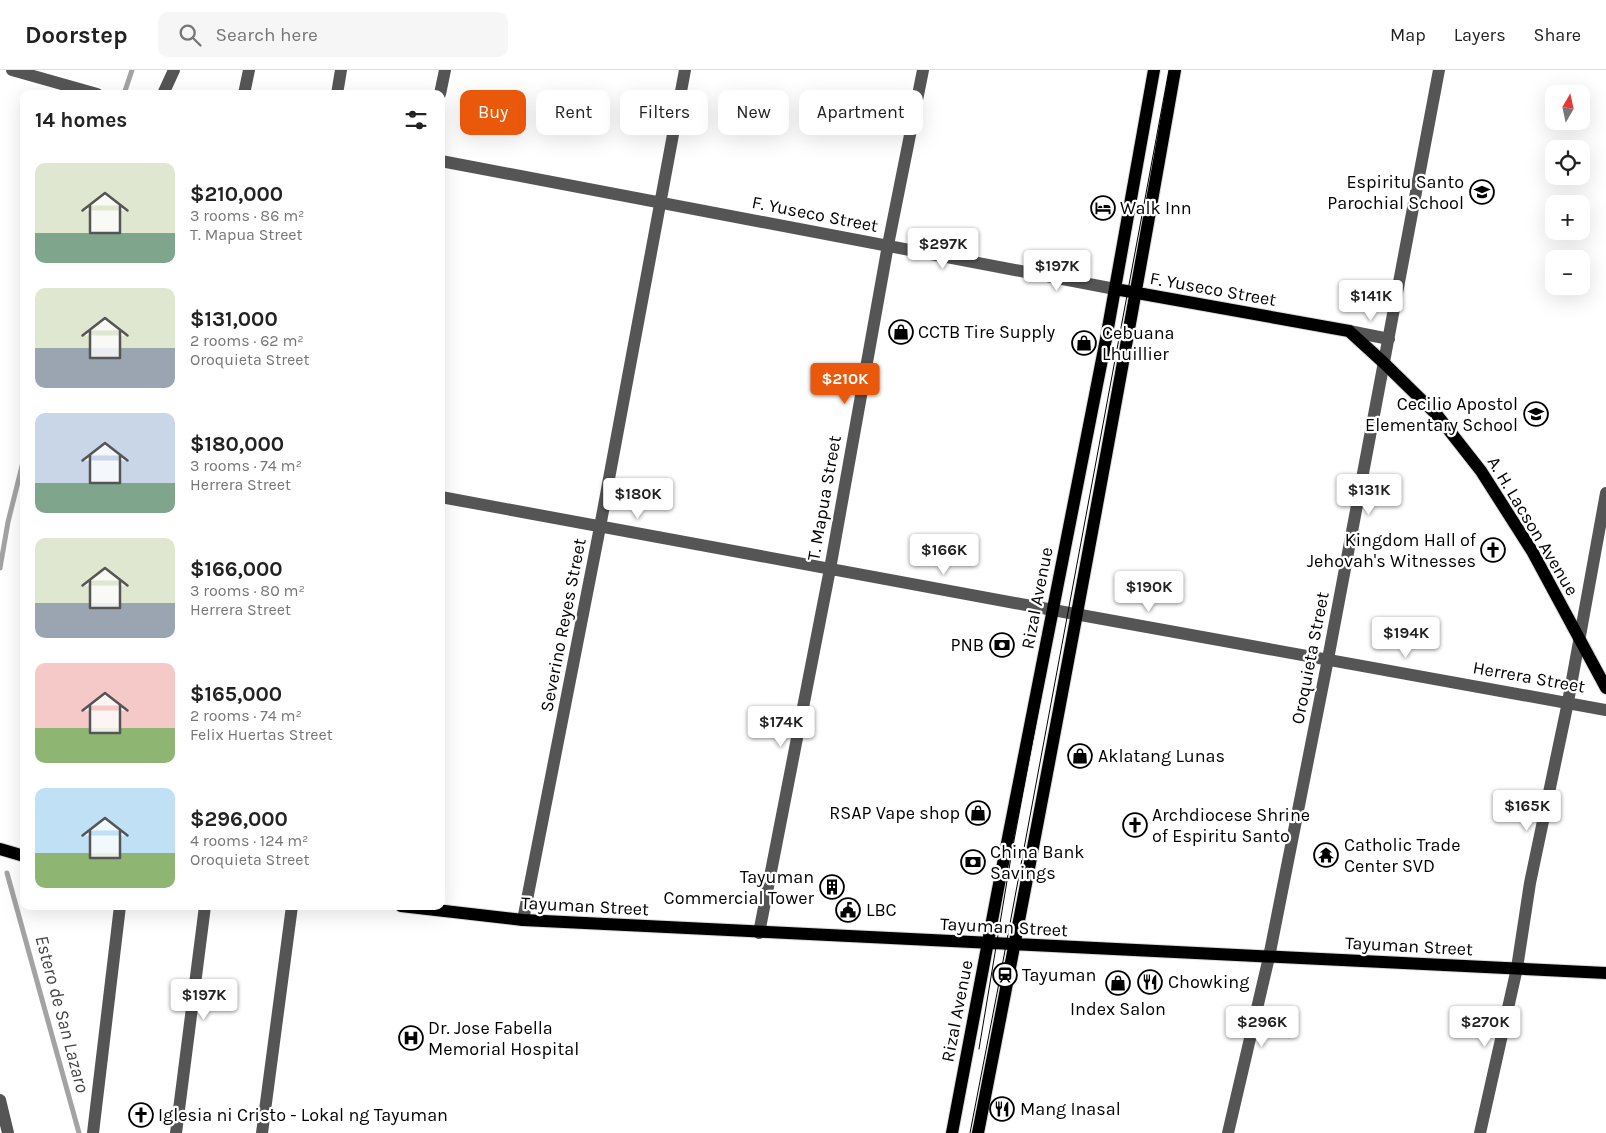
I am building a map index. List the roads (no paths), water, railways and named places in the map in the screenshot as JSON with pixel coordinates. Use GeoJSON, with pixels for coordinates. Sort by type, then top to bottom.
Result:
{"type":"FeatureCollection","features":[{"type":"Feature","properties":{"kind":"main road","name":"Rizal Avenue"},"geometry":{"type":"LineString","coordinates":[[952,1133],[1115,289],[1154,70]]}},
{"type":"Feature","properties":{"kind":"main road"},"geometry":{"type":"LineString","coordinates":[[978,1133],[1015,945],[1136,293],[1175,70]]}},
{"type":"Feature","properties":{"kind":"main road","name":"F. Yuseco Street"},"geometry":{"type":"LineString","coordinates":[[1115,289],[1349,331]]}},
{"type":"Feature","properties":{"kind":"main road","name":"A. H. Lacson Avenue"},"geometry":{"type":"LineString","coordinates":[[1349,331],[1384,362],[1437,415],[1481,471],[1532,551],[1606,688]]}},
{"type":"Feature","properties":{"kind":"main road"},"geometry":{"type":"LineString","coordinates":[[0,849],[20,855]]}},
{"type":"Feature","properties":{"kind":"main road","name":"Tayuman Street"},"geometry":{"type":"LineString","coordinates":[[436,910],[523,920],[759,933],[1606,973]]}},
{"type":"Feature","properties":{"kind":"street"},"geometry":{"type":"LineString","coordinates":[[12,70],[83,90]]}},
{"type":"Feature","properties":{"kind":"street"},"geometry":{"type":"LineString","coordinates":[[165,90],[174,70]]}},
{"type":"Feature","properties":{"kind":"street"},"geometry":{"type":"LineString","coordinates":[[245,90],[249,70]]}},
{"type":"Feature","properties":{"kind":"street"},"geometry":{"type":"LineString","coordinates":[[338,90],[341,70]]}},
{"type":"Feature","properties":{"kind":"street"},"geometry":{"type":"LineString","coordinates":[[441,90],[445,70]]}},
{"type":"Feature","properties":{"kind":"street","name":"Severino Reyes Street"},"geometry":{"type":"LineString","coordinates":[[523,920],[600,526],[685,70]]}},
{"type":"Feature","properties":{"kind":"street","name":"T. Mapua Street"},"geometry":{"type":"LineString","coordinates":[[759,933],[830,569],[888,245],[923,70]]}},
{"type":"Feature","properties":{"kind":"street","name":"Oroquieta Street"},"geometry":{"type":"LineString","coordinates":[[1228,1133],[1269,957],[1328,659],[1439,70]]}},
{"type":"Feature","properties":{"kind":"street","name":"F. Yuseco Street"},"geometry":{"type":"LineString","coordinates":[[445,162],[1115,289]]}},
{"type":"Feature","properties":{"kind":"street","name":"F. Yuseco Street"},"geometry":{"type":"LineString","coordinates":[[1349,331],[1388,339]]}},
{"type":"Feature","properties":{"kind":"street"},"geometry":{"type":"LineString","coordinates":[[1480,1133],[1517,968],[1530,883],[1568,702],[1606,493]]}},
{"type":"Feature","properties":{"kind":"street","name":"Herrera Street"},"geometry":{"type":"LineString","coordinates":[[445,498],[1606,710]]}},
{"type":"Feature","properties":{"kind":"street"},"geometry":{"type":"LineString","coordinates":[[94,1133],[120,910]]}},
{"type":"Feature","properties":{"kind":"street"},"geometry":{"type":"LineString","coordinates":[[176,1133],[204,910]]}},
{"type":"Feature","properties":{"kind":"street"},"geometry":{"type":"LineString","coordinates":[[262,1133],[291,910]]}},
{"type":"Feature","properties":{"kind":"street"},"geometry":{"type":"LineString","coordinates":[[0,1100],[8,1133]]}},
{"type":"Feature","properties":{"kind":"waterway","name":"Estero de San Lazaro"},"geometry":{"type":"LineString","coordinates":[[125,90],[132,70]]}},
{"type":"Feature","properties":{"kind":"waterway","name":"Estero de San Lazaro"},"geometry":{"type":"LineString","coordinates":[[0,568],[8,522],[20,474]]}},
{"type":"Feature","properties":{"kind":"waterway","name":"Estero de San Lazaro"},"geometry":{"type":"LineString","coordinates":[[7,873],[79,1133]]}},
{"type":"Feature","properties":{"kind":"tram line"},"geometry":{"type":"LineString","coordinates":[[979,1049],[1012,851],[1158,70]]}},
{"type":"Feature","properties":{"kind":"tram line"},"geometry":{"type":"LineString","coordinates":[[970,1133],[1169,70]]}},
{"type":"Feature","properties":{"kind":"place","name":"Espiritu Santo Parochial School"},"geometry":{"type":"Point","coordinates":[1482,192]}},
{"type":"Feature","properties":{"kind":"place","name":"Walk Inn"},"geometry":{"type":"Point","coordinates":[1103,208]}},
{"type":"Feature","properties":{"kind":"place","name":"CCTB Tire Supply"},"geometry":{"type":"Point","coordinates":[901,332]}},
{"type":"Feature","properties":{"kind":"place","name":"Cebuana Lhuillier"},"geometry":{"type":"Point","coordinates":[1084,343]}},
{"type":"Feature","properties":{"kind":"place","name":"Cecilio Apostol Elementary School"},"geometry":{"type":"Point","coordinates":[1536,414]}},
{"type":"Feature","properties":{"kind":"place","name":"Kingdom Hall of Jehovah's Witnesses"},"geometry":{"type":"Point","coordinates":[1493,550]}},
{"type":"Feature","properties":{"kind":"place","name":"PNB"},"geometry":{"type":"Point","coordinates":[1002,645]}},
{"type":"Feature","properties":{"kind":"place","name":"Aklatang Lunas"},"geometry":{"type":"Point","coordinates":[1080,756]}},
{"type":"Feature","properties":{"kind":"place","name":"RSAP Vape shop"},"geometry":{"type":"Point","coordinates":[978,813]}},
{"type":"Feature","properties":{"kind":"place","name":"Archdiocese Shrine of Espiritu Santo"},"geometry":{"type":"Point","coordinates":[1135,825]}},
{"type":"Feature","properties":{"kind":"place","name":"Catholic Trade Center SVD"},"geometry":{"type":"Point","coordinates":[1326,855]}},
{"type":"Feature","properties":{"kind":"place","name":"China Bank Savings"},"geometry":{"type":"Point","coordinates":[973,862]}},
{"type":"Feature","properties":{"kind":"place","name":"Tayuman Commercial Tower"},"geometry":{"type":"Point","coordinates":[832,887]}},
{"type":"Feature","properties":{"kind":"place","name":"LBC"},"geometry":{"type":"Point","coordinates":[848,910]}},
{"type":"Feature","properties":{"kind":"place","name":"Tayuman"},"geometry":{"type":"Point","coordinates":[1005,975]}},
{"type":"Feature","properties":{"kind":"place","name":"Chowking"},"geometry":{"type":"Point","coordinates":[1150,982]}},
{"type":"Feature","properties":{"kind":"place","name":"Index Salon"},"geometry":{"type":"Point","coordinates":[1118,983]}},
{"type":"Feature","properties":{"kind":"place","name":"Dr. Jose Fabella Memorial Hospital"},"geometry":{"type":"Point","coordinates":[411,1038]}},
{"type":"Feature","properties":{"kind":"place","name":"Mang Inasal"},"geometry":{"type":"Point","coordinates":[1002,1109]}},
{"type":"Feature","properties":{"kind":"place","name":"Iglesia ni Cristo - Lokal ng Tayuman"},"geometry":{"type":"Point","coordinates":[141,1115]}}]}
